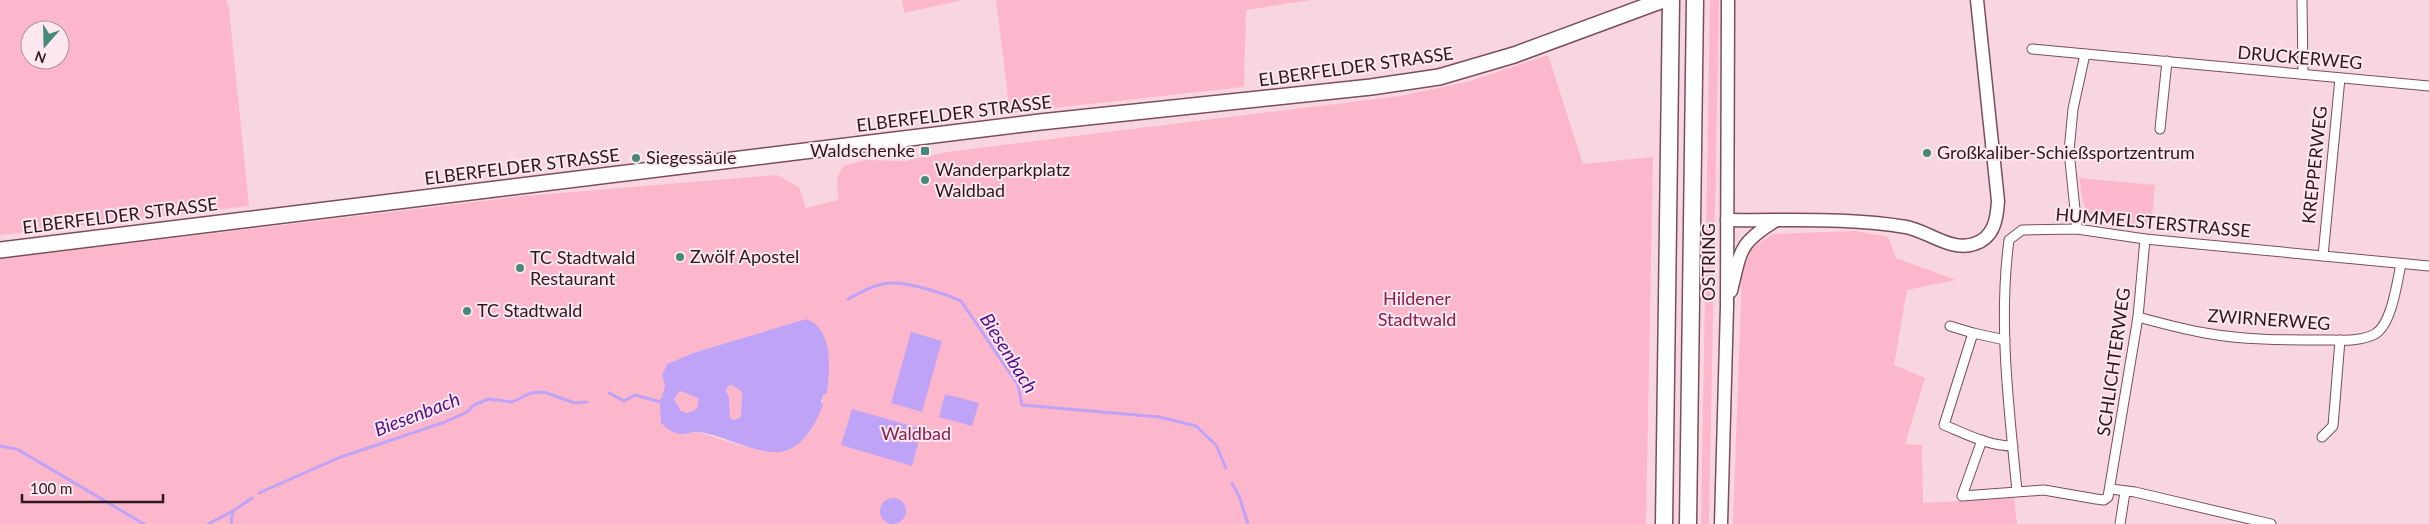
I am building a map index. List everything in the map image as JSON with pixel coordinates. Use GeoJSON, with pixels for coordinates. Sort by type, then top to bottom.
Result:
{"type":"FeatureCollection","features":[{"type":"Feature","properties":{"kind":"highway"},"geometry":{"type":"LineString","coordinates":[[1664,524],[1671,0]]}},
{"type":"Feature","properties":{"kind":"highway"},"geometry":{"type":"LineString","coordinates":[[1688,524],[1695,0]]}},
{"type":"Feature","properties":{"kind":"main road","name":"ELBERFELDER STRASSE"},"geometry":{"type":"LineString","coordinates":[[0,250],[1040,122],[1371,87],[1439,77],[1514,54],[1663,0]]}},
{"type":"Feature","properties":{"kind":"main road"},"geometry":{"type":"LineString","coordinates":[[1727,220],[1883,223],[1918,229],[1958,246],[1975,244],[1993,230],[1997,217],[1998,201],[1977,0]]}},
{"type":"Feature","properties":{"kind":"main road","name":"OSTRING"},"geometry":{"type":"LineString","coordinates":[[1721,524],[1727,306],[1728,5]]}},
{"type":"Feature","properties":{"kind":"main road"},"geometry":{"type":"LineString","coordinates":[[1727,306],[1738,260],[1743,248],[1753,235],[1776,221]]}},
{"type":"Feature","properties":{"kind":"street"},"geometry":{"type":"LineString","coordinates":[[2302,0],[2303,74]]}},
{"type":"Feature","properties":{"kind":"street","name":"DRUCKERWEG"},"geometry":{"type":"LineString","coordinates":[[2032,49],[2429,86]]}},
{"type":"Feature","properties":{"kind":"street"},"geometry":{"type":"LineString","coordinates":[[2077,229],[2069,151],[2073,109],[2084,54]]}},
{"type":"Feature","properties":{"kind":"street"},"geometry":{"type":"LineString","coordinates":[[2160,129],[2167,61]]}},
{"type":"Feature","properties":{"kind":"street","name":"KREPPERWEG"},"geometry":{"type":"LineString","coordinates":[[2322,256],[2340,78]]}},
{"type":"Feature","properties":{"kind":"street","name":"HUMMELSTERSTRASSE"},"geometry":{"type":"LineString","coordinates":[[2017,491],[2005,340],[2009,240],[2022,230],[2077,229],[2145,239],[2429,266]]}},
{"type":"Feature","properties":{"kind":"street","name":"SCHLICHTERWEG"},"geometry":{"type":"LineString","coordinates":[[2111,489],[2138,318],[2145,239]]}},
{"type":"Feature","properties":{"kind":"street","name":"ZWIRNERWEG"},"geometry":{"type":"LineString","coordinates":[[2138,318],[2206,333],[2236,337],[2360,339],[2376,334],[2385,324],[2394,301],[2401,264]]}},
{"type":"Feature","properties":{"kind":"street"},"geometry":{"type":"LineString","coordinates":[[1950,326],[2005,340]]}},
{"type":"Feature","properties":{"kind":"street"},"geometry":{"type":"LineString","coordinates":[[1973,333],[1944,425],[2000,446],[2012,446]]}},
{"type":"Feature","properties":{"kind":"street","name":"ZWIRNERWEG"},"geometry":{"type":"LineString","coordinates":[[2322,437],[2333,426],[2340,340]]}},
{"type":"Feature","properties":{"kind":"street"},"geometry":{"type":"LineString","coordinates":[[1982,440],[1962,496],[2017,491],[2061,492],[2104,500],[2108,497],[2111,489],[2135,492],[2271,524]]}},
{"type":"Feature","properties":{"kind":"street"},"geometry":{"type":"LineString","coordinates":[[2120,524],[2125,492]]}},
{"type":"Feature","properties":{"kind":"green space"},"geometry":{"type":"Polygon","coordinates":[[[0,0],[226,0],[229,8],[249,206],[0,235],[0,0]]]}},
{"type":"Feature","properties":{"kind":"green space"},"geometry":{"type":"Polygon","coordinates":[[[902,0],[962,0],[904,13],[902,0]]]}},
{"type":"Feature","properties":{"kind":"green space"},"geometry":{"type":"Polygon","coordinates":[[[996,0],[1312,0],[1246,10],[1244,87],[1010,113],[996,0]]]}},
{"type":"Feature","properties":{"kind":"green space"},"geometry":{"type":"Polygon","coordinates":[[[1710,0],[1719,0],[1709,524],[1701,524],[1710,0]]]}},
{"type":"Feature","properties":{"kind":"green space","name":"Hildener Stadtwald"},"geometry":{"type":"Polygon","coordinates":[[[1548,55],[1583,164],[1653,157],[1646,524],[0,524],[0,259],[524,196],[777,175],[799,187],[806,208],[838,200],[837,178],[843,166],[865,160],[906,161],[946,152],[1400,96],[1467,82],[1548,55]],[[806,319],[693,353],[667,364],[662,375],[665,386],[661,417],[685,434],[697,432],[745,446],[771,451],[791,449],[822,404],[823,395],[827,393],[829,373],[828,351],[821,332],[815,324],[806,319]]]}},
{"type":"Feature","properties":{"kind":"green space"},"geometry":{"type":"Polygon","coordinates":[[[2079,178],[2155,185],[2151,227],[2113,224],[2095,218],[2084,205],[2079,178]]]}},
{"type":"Feature","properties":{"kind":"green space"},"geometry":{"type":"Polygon","coordinates":[[[1855,231],[1888,237],[1896,258],[1956,280],[1907,290],[1894,365],[1925,378],[1905,444],[1922,445],[1923,503],[2014,498],[2017,524],[1733,524],[1742,270],[1753,248],[1772,234],[1855,231]]]}},
{"type":"Feature","properties":{"kind":"green space"},"geometry":{"type":"Polygon","coordinates":[[[732,385],[742,392],[741,417],[734,420],[730,418],[729,397],[726,391],[728,386],[732,385]]]}},
{"type":"Feature","properties":{"kind":"green space"},"geometry":{"type":"Polygon","coordinates":[[[680,391],[699,398],[698,407],[695,410],[687,413],[681,411],[674,399],[680,391]]]}},
{"type":"Feature","properties":{"kind":"shaded area"},"geometry":{"type":"Polygon","coordinates":[[[806,319],[815,324],[822,332],[826,341],[829,373],[827,393],[823,395],[821,402],[823,405],[809,432],[792,448],[776,452],[753,448],[706,433],[683,434],[670,430],[661,423],[660,404],[665,386],[662,375],[667,364],[693,353],[806,319]],[[732,385],[728,386],[726,391],[729,397],[730,418],[734,420],[741,417],[742,392],[732,385]],[[680,391],[674,399],[681,411],[687,413],[695,410],[698,407],[698,398],[680,391]]]}},
{"type":"Feature","properties":{"kind":"shaded area"},"geometry":{"type":"Polygon","coordinates":[[[911,332],[942,341],[922,412],[891,403],[911,332]]]}},
{"type":"Feature","properties":{"kind":"shaded area"},"geometry":{"type":"Polygon","coordinates":[[[945,394],[979,403],[972,426],[939,417],[945,394]]]}},
{"type":"Feature","properties":{"kind":"shaded area"},"geometry":{"type":"Polygon","coordinates":[[[852,409],[922,429],[912,466],[841,445],[852,409]]]}},
{"type":"Feature","properties":{"kind":"shaded area"},"geometry":{"type":"Polygon","coordinates":[[[893,498],[902,502],[906,511],[902,520],[893,524],[884,520],[880,511],[884,502],[893,498]]]}},
{"type":"Feature","properties":{"kind":"waterway","name":"Biesenbach"},"geometry":{"type":"LineString","coordinates":[[848,299],[875,286],[886,283],[899,283],[917,286],[961,301],[1018,385],[1022,405],[1159,417],[1196,426],[1216,445],[1226,468]]}},
{"type":"Feature","properties":{"kind":"waterway","name":"Biesenbach"},"geometry":{"type":"LineString","coordinates":[[259,493],[338,458],[445,422],[467,412],[474,405],[489,399],[512,402],[531,393],[544,392],[575,403],[587,402]]}},
{"type":"Feature","properties":{"kind":"waterway","name":"Biesenbach"},"geometry":{"type":"LineString","coordinates":[[609,393],[624,401],[635,395],[660,402],[662,399]]}},
{"type":"Feature","properties":{"kind":"waterway","name":"Biesenbach"},"geometry":{"type":"LineString","coordinates":[[0,446],[17,449],[144,524]]}},
{"type":"Feature","properties":{"kind":"waterway","name":"Biesenbach"},"geometry":{"type":"LineString","coordinates":[[1232,483],[1239,496],[1248,524]]}},
{"type":"Feature","properties":{"kind":"waterway","name":"Biesenbach"},"geometry":{"type":"LineString","coordinates":[[208,524],[233,511],[252,498]]}},
{"type":"Feature","properties":{"kind":"waterway"},"geometry":{"type":"LineString","coordinates":[[231,524],[233,511]]}},
{"type":"Feature","properties":{"kind":"place","name":"Waldschenke"},"geometry":{"type":"Point","coordinates":[925,151]}},
{"type":"Feature","properties":{"kind":"place","name":"Großkaliber-Schießsportzentrum"},"geometry":{"type":"Point","coordinates":[1927,153]}},
{"type":"Feature","properties":{"kind":"place","name":"Siegessäule"},"geometry":{"type":"Point","coordinates":[636,158]}},
{"type":"Feature","properties":{"kind":"place","name":"Wanderparkplatz Waldbad"},"geometry":{"type":"Point","coordinates":[925,180]}},
{"type":"Feature","properties":{"kind":"place","name":"Zwölf Apostel"},"geometry":{"type":"Point","coordinates":[680,257]}},
{"type":"Feature","properties":{"kind":"place","name":"TC Stadtwald Restaurant"},"geometry":{"type":"Point","coordinates":[520,268]}},
{"type":"Feature","properties":{"kind":"place","name":"TC Stadtwald"},"geometry":{"type":"Point","coordinates":[467,311]}},
{"type":"Feature","properties":{"kind":"park label","name":"Waldbad"},"geometry":{"type":"Point","coordinates":[916,434]}}]}
